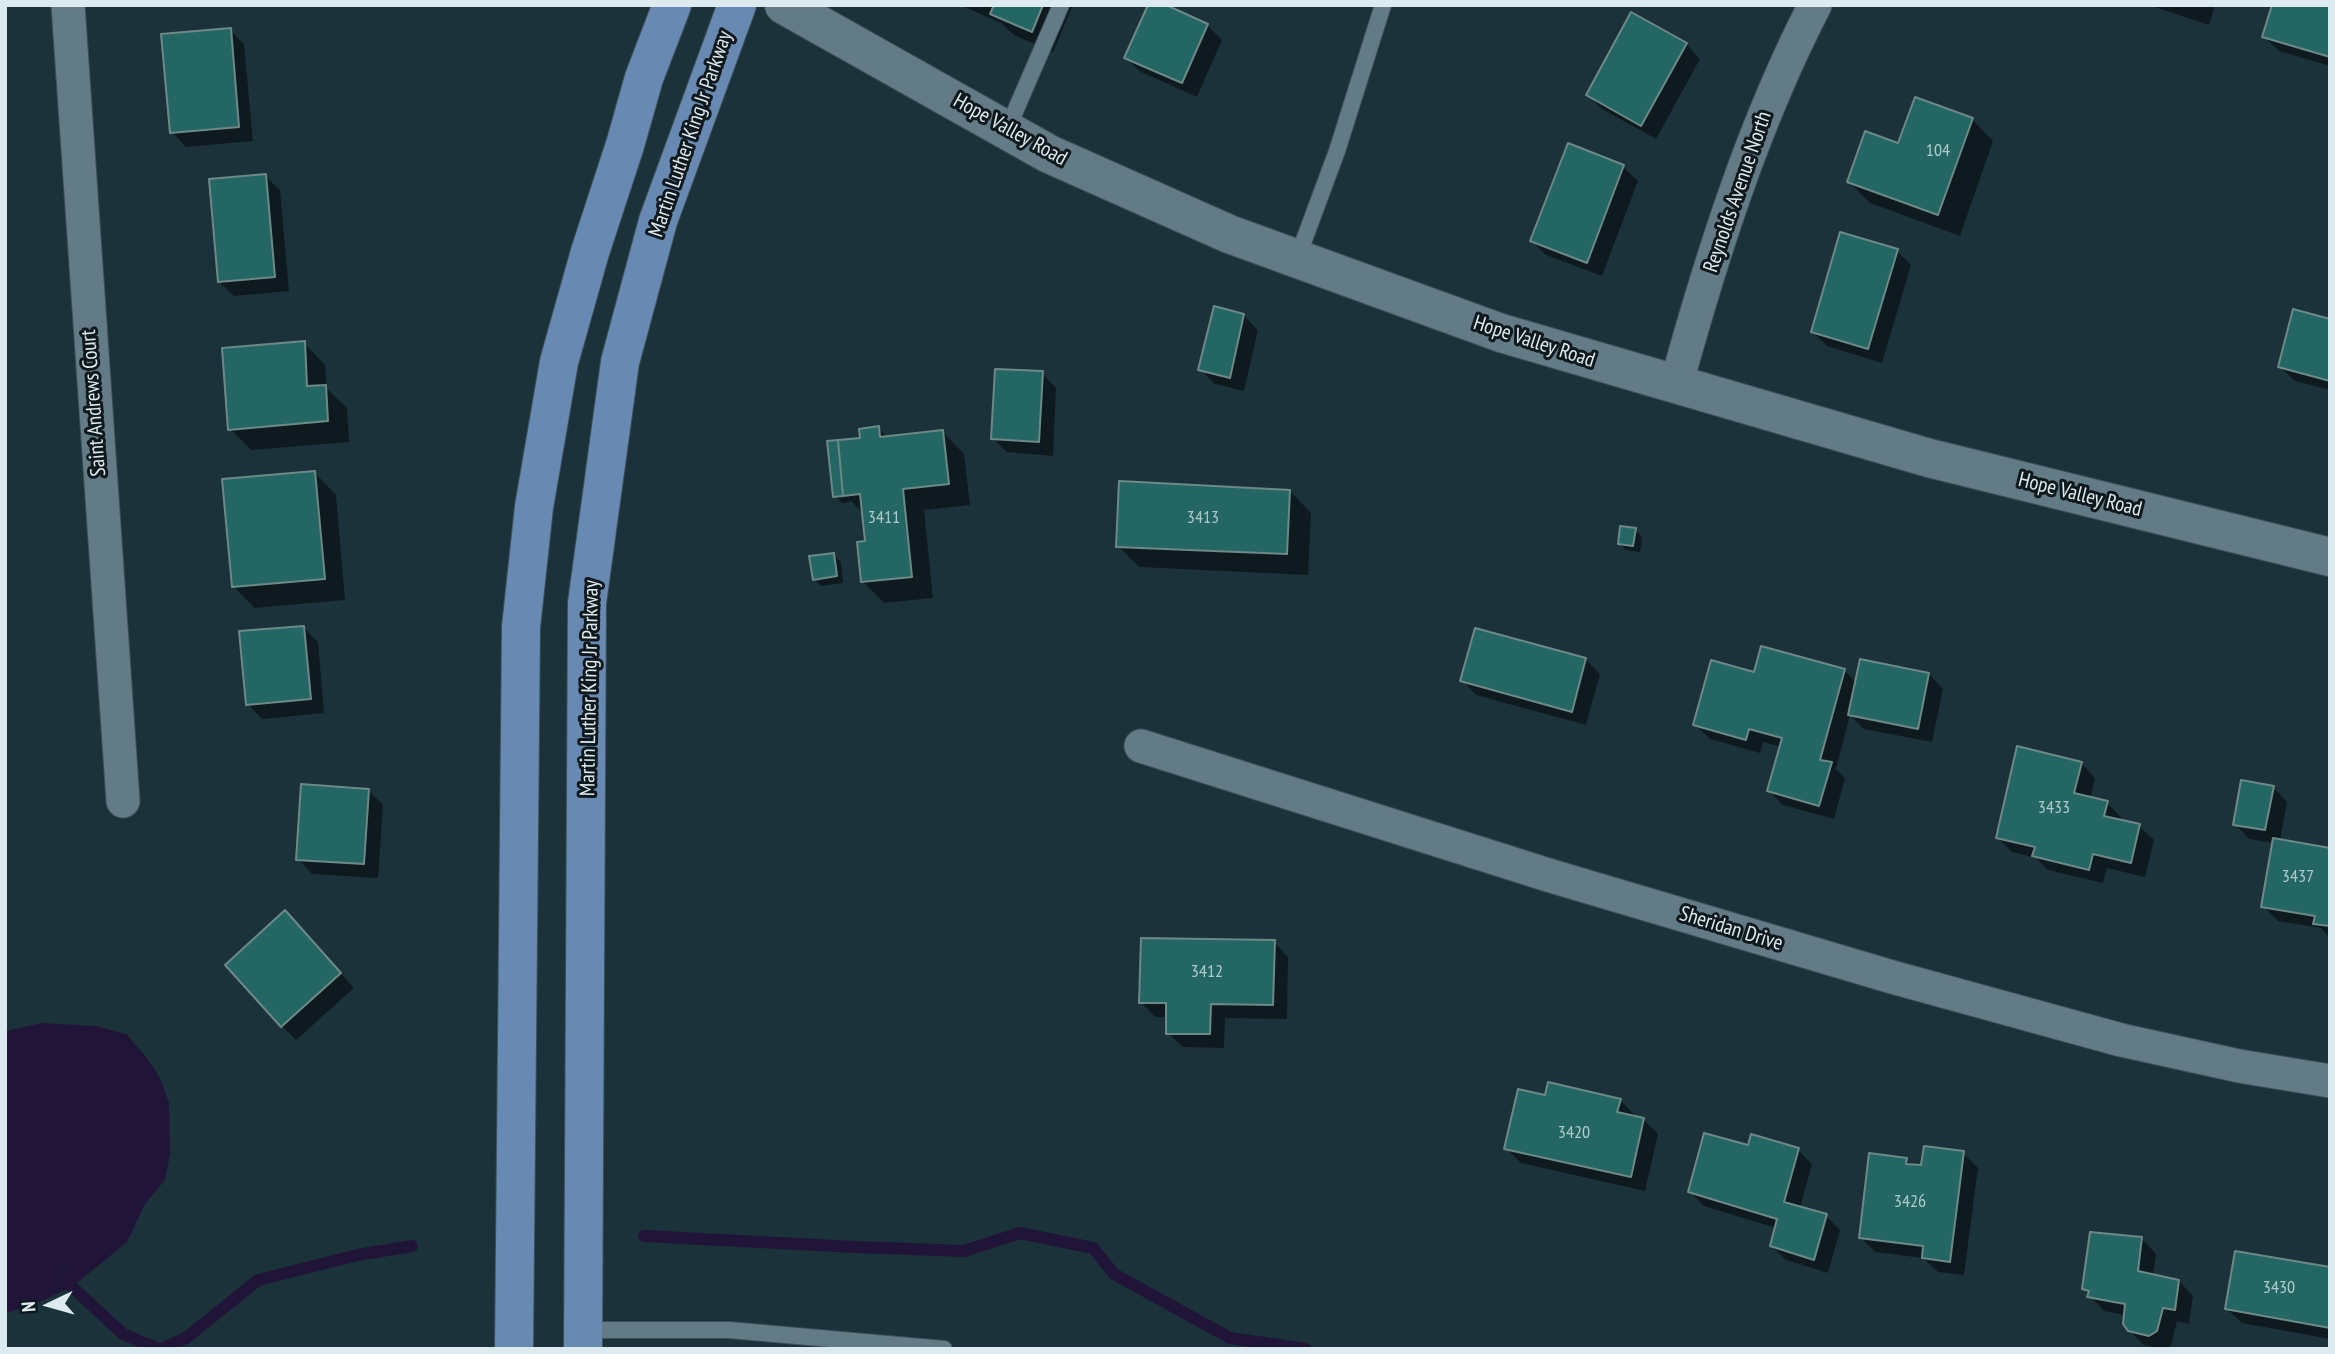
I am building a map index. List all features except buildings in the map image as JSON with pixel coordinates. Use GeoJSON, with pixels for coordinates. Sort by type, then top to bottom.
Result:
{"type":"FeatureCollection","features":[{"type":"Feature","properties":{"kind":"main road"},"geometry":{"type":"LineString","coordinates":[[514,1349],[521,627],[534,507],[562,350],[644,78],[672,5]]}},
{"type":"Feature","properties":{"kind":"main road","name":"Martin Luther King Jr Parkway"},"geometry":{"type":"LineString","coordinates":[[583,1339],[587,603],[620,362],[659,221],[737,5]]}},
{"type":"Feature","properties":{"kind":"main road","name":"Hope Valley Road"},"geometry":{"type":"LineString","coordinates":[[784,5],[1049,154],[1218,230],[1501,333],[1929,458],[2330,558]]}},
{"type":"Feature","properties":{"kind":"street","name":"Saint Andrews Court"},"geometry":{"type":"LineString","coordinates":[[68,5],[123,801]]}},
{"type":"Feature","properties":{"kind":"street","name":"Reynolds Avenue North"},"geometry":{"type":"LineString","coordinates":[[1676,385],[1693,324],[1759,124],[1815,5]]}},
{"type":"Feature","properties":{"kind":"street","name":"Sheridan Drive"},"geometry":{"type":"LineString","coordinates":[[1141,746],[1548,875],[1892,977],[2121,1040],[2239,1066],[2330,1081]]}},
{"type":"Feature","properties":{"kind":"lane"},"geometry":{"type":"LineString","coordinates":[[1007,130],[1060,5]]}},
{"type":"Feature","properties":{"kind":"lane"},"geometry":{"type":"LineString","coordinates":[[1297,259],[1336,151],[1382,5]]}},
{"type":"Feature","properties":{"kind":"lane"},"geometry":{"type":"LineString","coordinates":[[583,1339],[730,1330],[944,1349]]}},
{"type":"Feature","properties":{"kind":"shaded area"},"geometry":{"type":"Polygon","coordinates":[[[42,1023],[96,1026],[126,1034],[160,1078],[169,1103],[170,1154],[165,1180],[145,1204],[127,1242],[72,1287],[33,1305],[5,1313],[5,1031],[42,1023]]]}},
{"type":"Feature","properties":{"kind":"waterway"},"geometry":{"type":"LineString","coordinates":[[644,1236],[964,1251],[1020,1233],[1093,1248],[1114,1274],[1230,1338],[1306,1349]]}},
{"type":"Feature","properties":{"kind":"waterway"},"geometry":{"type":"LineString","coordinates":[[161,1349],[186,1338],[258,1280],[357,1255],[412,1246]]}},
{"type":"Feature","properties":{"kind":"waterway"},"geometry":{"type":"LineString","coordinates":[[62,1274],[72,1287],[123,1334],[159,1349]]}}]}
